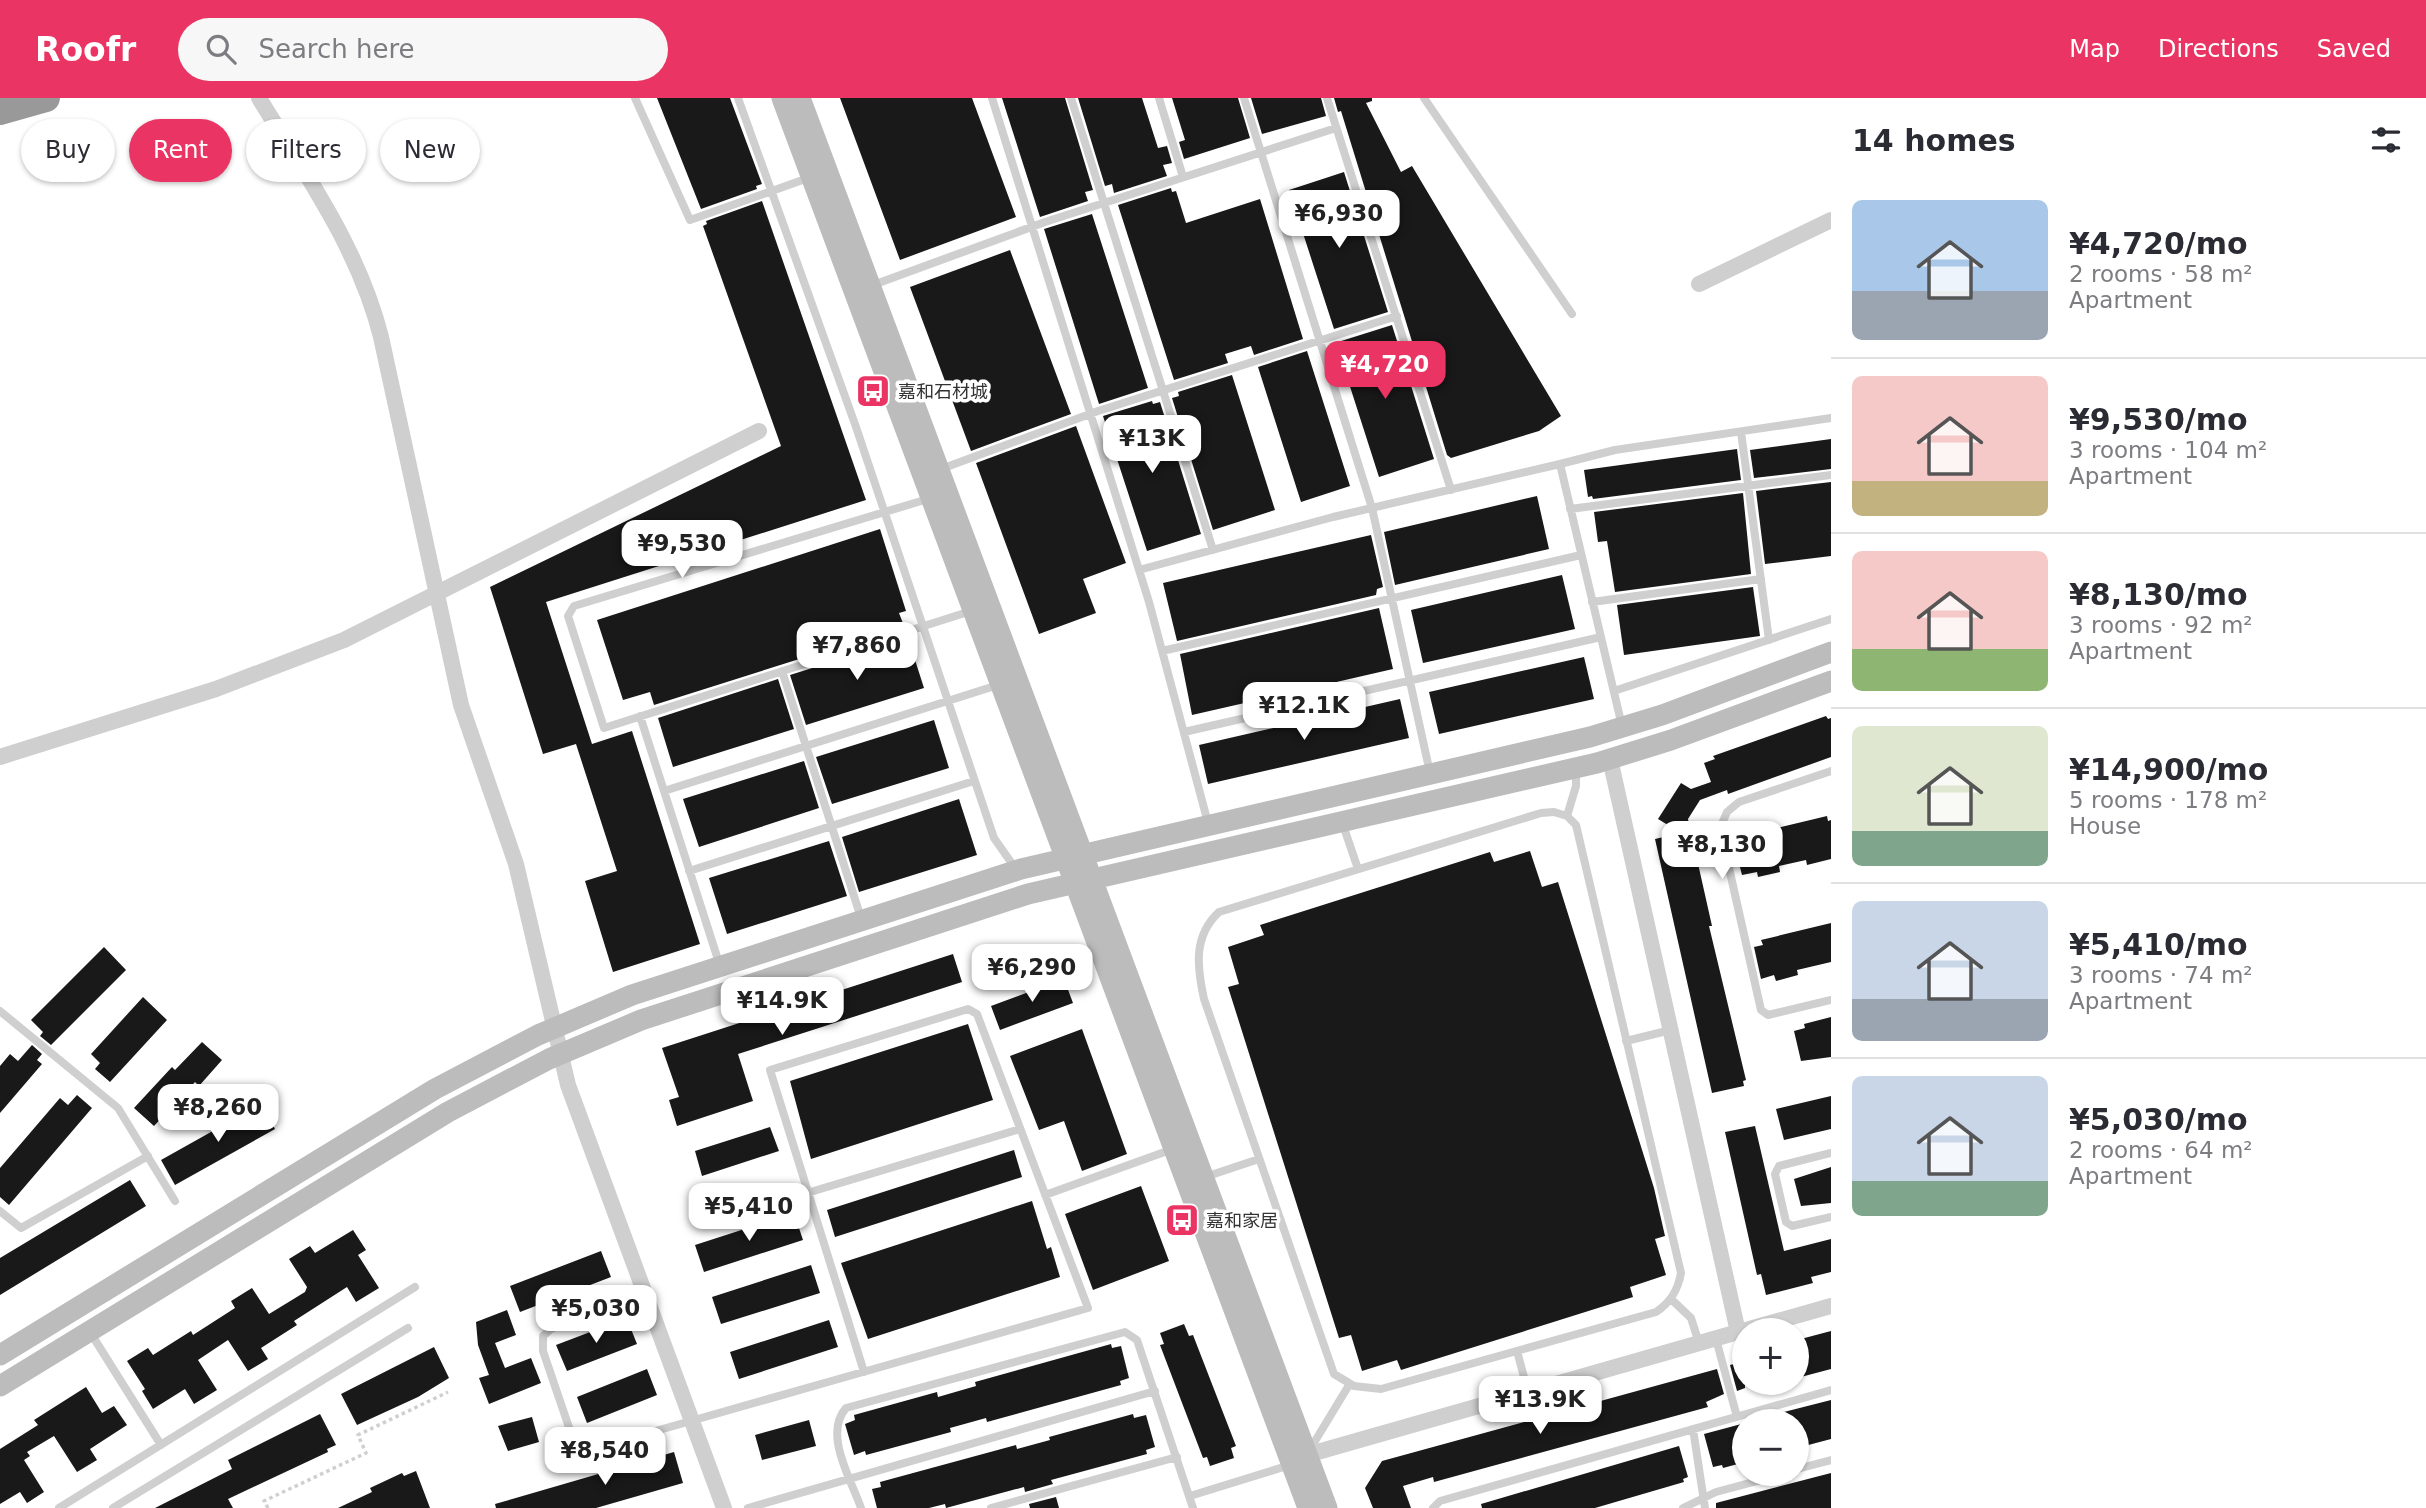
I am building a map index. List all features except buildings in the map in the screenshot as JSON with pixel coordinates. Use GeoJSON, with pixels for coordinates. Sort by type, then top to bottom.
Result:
{"type":"FeatureCollection","features":[{"type":"Feature","properties":{"kind":"highway"},"geometry":{"type":"LineString","coordinates":[[0,111],[46,98]]}},
{"type":"Feature","properties":{"kind":"street"},"geometry":{"type":"LineString","coordinates":[[259,98],[340,231],[368,291],[382,337],[461,705],[523,887],[560,1054],[581,1122],[724,1508]]}},
{"type":"Feature","properties":{"kind":"street"},"geometry":{"type":"LineString","coordinates":[[782,98],[1000,684],[1074,857]]}},
{"type":"Feature","properties":{"kind":"street"},"geometry":{"type":"LineString","coordinates":[[800,98],[939,470],[1173,1149],[1299,1460],[1326,1508]]}},
{"type":"Feature","properties":{"kind":"street"},"geometry":{"type":"LineString","coordinates":[[1699,284],[1831,220]]}},
{"type":"Feature","properties":{"kind":"street"},"geometry":{"type":"LineString","coordinates":[[0,757],[272,670],[344,640],[758,431]]}},
{"type":"Feature","properties":{"kind":"street"},"geometry":{"type":"LineString","coordinates":[[0,1355],[435,1089],[554,1028],[632,995],[1017,870],[1622,728],[1831,653]]}},
{"type":"Feature","properties":{"kind":"street"},"geometry":{"type":"LineString","coordinates":[[0,1387],[448,1112],[560,1054],[641,1020],[1028,894],[1610,759],[1831,681]]}},
{"type":"Feature","properties":{"kind":"street"},"geometry":{"type":"LineString","coordinates":[[1610,759],[1740,1318]]}},
{"type":"Feature","properties":{"kind":"street"},"geometry":{"type":"LineString","coordinates":[[1083,882],[1203,1178],[1299,1460],[1308,1508]]}},
{"type":"Feature","properties":{"kind":"street"},"geometry":{"type":"LineString","coordinates":[[1789,1318],[1831,1306]]}},
{"type":"Feature","properties":{"kind":"street"},"geometry":{"type":"LineString","coordinates":[[1299,1460],[1732,1334]]}},
{"type":"Feature","properties":{"kind":"lane"},"geometry":{"type":"LineString","coordinates":[[635,98],[690,220],[811,177]]}},
{"type":"Feature","properties":{"kind":"lane"},"geometry":{"type":"LineString","coordinates":[[738,98],[885,512],[993,838],[1017,870]]}},
{"type":"Feature","properties":{"kind":"lane"},"geometry":{"type":"LineString","coordinates":[[992,98],[1139,570],[1209,826]]}},
{"type":"Feature","properties":{"kind":"lane"},"geometry":{"type":"LineString","coordinates":[[1071,98],[1213,550]]}},
{"type":"Feature","properties":{"kind":"lane"},"geometry":{"type":"LineString","coordinates":[[1159,98],[1184,177]]}},
{"type":"Feature","properties":{"kind":"lane"},"geometry":{"type":"LineString","coordinates":[[1244,98],[1373,508],[1430,775]]}},
{"type":"Feature","properties":{"kind":"lane"},"geometry":{"type":"LineString","coordinates":[[1326,98],[1451,489]]}},
{"type":"Feature","properties":{"kind":"lane"},"geometry":{"type":"LineString","coordinates":[[1424,98],[1572,314]]}},
{"type":"Feature","properties":{"kind":"lane"},"geometry":{"type":"LineString","coordinates":[[870,286],[1032,226],[1336,128]]}},
{"type":"Feature","properties":{"kind":"lane"},"geometry":{"type":"LineString","coordinates":[[939,470],[1090,414],[1397,316]]}},
{"type":"Feature","properties":{"kind":"lane"},"geometry":{"type":"LineString","coordinates":[[1139,570],[1373,508],[1615,450],[1831,418]]}},
{"type":"Feature","properties":{"kind":"lane"},"geometry":{"type":"LineString","coordinates":[[1741,432],[1769,640]]}},
{"type":"Feature","properties":{"kind":"lane"},"geometry":{"type":"LineString","coordinates":[[1560,464],[1622,728]]}},
{"type":"Feature","properties":{"kind":"lane"},"geometry":{"type":"LineString","coordinates":[[1570,509],[1831,475]]}},
{"type":"Feature","properties":{"kind":"lane"},"geometry":{"type":"LineString","coordinates":[[931,498],[574,606],[568,616],[604,727],[973,611]]}},
{"type":"Feature","properties":{"kind":"lane"},"geometry":{"type":"LineString","coordinates":[[1162,650],[1581,555]]}},
{"type":"Feature","properties":{"kind":"lane"},"geometry":{"type":"LineString","coordinates":[[1592,602],[1761,579]]}},
{"type":"Feature","properties":{"kind":"lane"},"geometry":{"type":"LineString","coordinates":[[1614,691],[1831,620]]}},
{"type":"Feature","properties":{"kind":"lane"},"geometry":{"type":"LineString","coordinates":[[1184,733],[1601,637]]}},
{"type":"Feature","properties":{"kind":"lane"},"geometry":{"type":"LineString","coordinates":[[782,671],[861,920]]}},
{"type":"Feature","properties":{"kind":"lane"},"geometry":{"type":"LineString","coordinates":[[664,791],[1000,684]]}},
{"type":"Feature","properties":{"kind":"lane"},"geometry":{"type":"LineString","coordinates":[[640,716],[720,966]]}},
{"type":"Feature","properties":{"kind":"lane"},"geometry":{"type":"LineString","coordinates":[[1567,816],[1576,786],[1576,768]]}},
{"type":"Feature","properties":{"kind":"lane"},"geometry":{"type":"LineString","coordinates":[[1831,771],[1739,802],[1727,812],[1720,828],[1761,1010],[1768,1015],[1831,1000]]}},
{"type":"Feature","properties":{"kind":"lane"},"geometry":{"type":"LineString","coordinates":[[689,871],[974,781]]}},
{"type":"Feature","properties":{"kind":"lane"},"geometry":{"type":"LineString","coordinates":[[1554,812],[1567,816],[1576,825],[1681,1273],[1671,1299],[1656,1312],[1381,1389],[1349,1385],[1334,1374],[1203,999],[1199,977],[1201,937],[1219,912],[1541,813],[1554,812]]}},
{"type":"Feature","properties":{"kind":"lane"},"geometry":{"type":"LineString","coordinates":[[1342,822],[1358,869]]}},
{"type":"Feature","properties":{"kind":"lane"},"geometry":{"type":"LineString","coordinates":[[644,1293],[551,1329],[543,1336],[543,1351],[575,1444],[582,1451],[691,1421],[864,1372],[1088,1308],[977,1014],[968,1009],[770,1070],[864,1372]]}},
{"type":"Feature","properties":{"kind":"lane"},"geometry":{"type":"LineString","coordinates":[[0,1011],[118,1108],[175,1201]]}},
{"type":"Feature","properties":{"kind":"lane"},"geometry":{"type":"LineString","coordinates":[[1626,1041],[1671,1030]]}},
{"type":"Feature","properties":{"kind":"lane"},"geometry":{"type":"LineString","coordinates":[[807,1193],[1020,1129]]}},
{"type":"Feature","properties":{"kind":"lane"},"geometry":{"type":"LineString","coordinates":[[1045,1195],[1173,1149]]}},
{"type":"Feature","properties":{"kind":"lane"},"geometry":{"type":"LineString","coordinates":[[1831,1153],[1779,1166],[1775,1174],[1786,1222],[1793,1226],[1831,1217]]}},
{"type":"Feature","properties":{"kind":"lane"},"geometry":{"type":"LineString","coordinates":[[0,1211],[21,1228],[148,1156]]}},
{"type":"Feature","properties":{"kind":"lane"},"geometry":{"type":"LineString","coordinates":[[1203,1178],[1259,1159]]}},
{"type":"Feature","properties":{"kind":"lane"},"geometry":{"type":"LineString","coordinates":[[59,1508],[415,1287]]}},
{"type":"Feature","properties":{"kind":"lane"},"geometry":{"type":"LineString","coordinates":[[1671,1299],[1691,1318],[1699,1343]]}},
{"type":"Feature","properties":{"kind":"lane"},"geometry":{"type":"LineString","coordinates":[[113,1508],[408,1328]]}},
{"type":"Feature","properties":{"kind":"lane"},"geometry":{"type":"LineString","coordinates":[[90,1331],[160,1445]]}},
{"type":"Feature","properties":{"kind":"lane"},"geometry":{"type":"LineString","coordinates":[[861,1508],[835,1434],[837,1420],[846,1408],[1125,1332],[1137,1339],[1193,1508]]}},
{"type":"Feature","properties":{"kind":"lane"},"geometry":{"type":"LineString","coordinates":[[1716,1339],[1735,1409]]}},
{"type":"Feature","properties":{"kind":"lane"},"geometry":{"type":"LineString","coordinates":[[1517,1351],[1528,1392]]}},
{"type":"Feature","properties":{"kind":"lane"},"geometry":{"type":"LineString","coordinates":[[1190,1496],[1299,1460],[1349,1385]]}},
{"type":"Feature","properties":{"kind":"lane"},"geometry":{"type":"LineString","coordinates":[[1765,1409],[1831,1390]]}},
{"type":"Feature","properties":{"kind":"lane"},"geometry":{"type":"LineString","coordinates":[[748,1508],[1156,1391]]}},
{"type":"Feature","properties":{"kind":"lane"},"geometry":{"type":"LineString","coordinates":[[1433,1508],[1440,1501],[1732,1418]]}},
{"type":"Feature","properties":{"kind":"lane"},"geometry":{"type":"LineString","coordinates":[[1693,1429],[1705,1508]]}},
{"type":"Feature","properties":{"kind":"lane"},"geometry":{"type":"LineString","coordinates":[[991,1508],[1177,1457]]}},
{"type":"Feature","properties":{"kind":"lane"},"geometry":{"type":"LineString","coordinates":[[1809,1466],[1831,1460]]}},
{"type":"Feature","properties":{"kind":"lane"},"geometry":{"type":"LineString","coordinates":[[1683,1508],[1704,1498],[1744,1486]]}},
{"type":"Feature","properties":{"kind":"path"},"geometry":{"type":"LineString","coordinates":[[268,1508],[264,1501],[366,1453],[358,1435],[448,1392]]}},
{"type":"Feature","properties":{"kind":"place","name":"嘉和石材城"},"geometry":{"type":"Point","coordinates":[873,391]}},
{"type":"Feature","properties":{"kind":"place","name":"嘉和家居"},"geometry":{"type":"Point","coordinates":[1182,1220]}}]}
